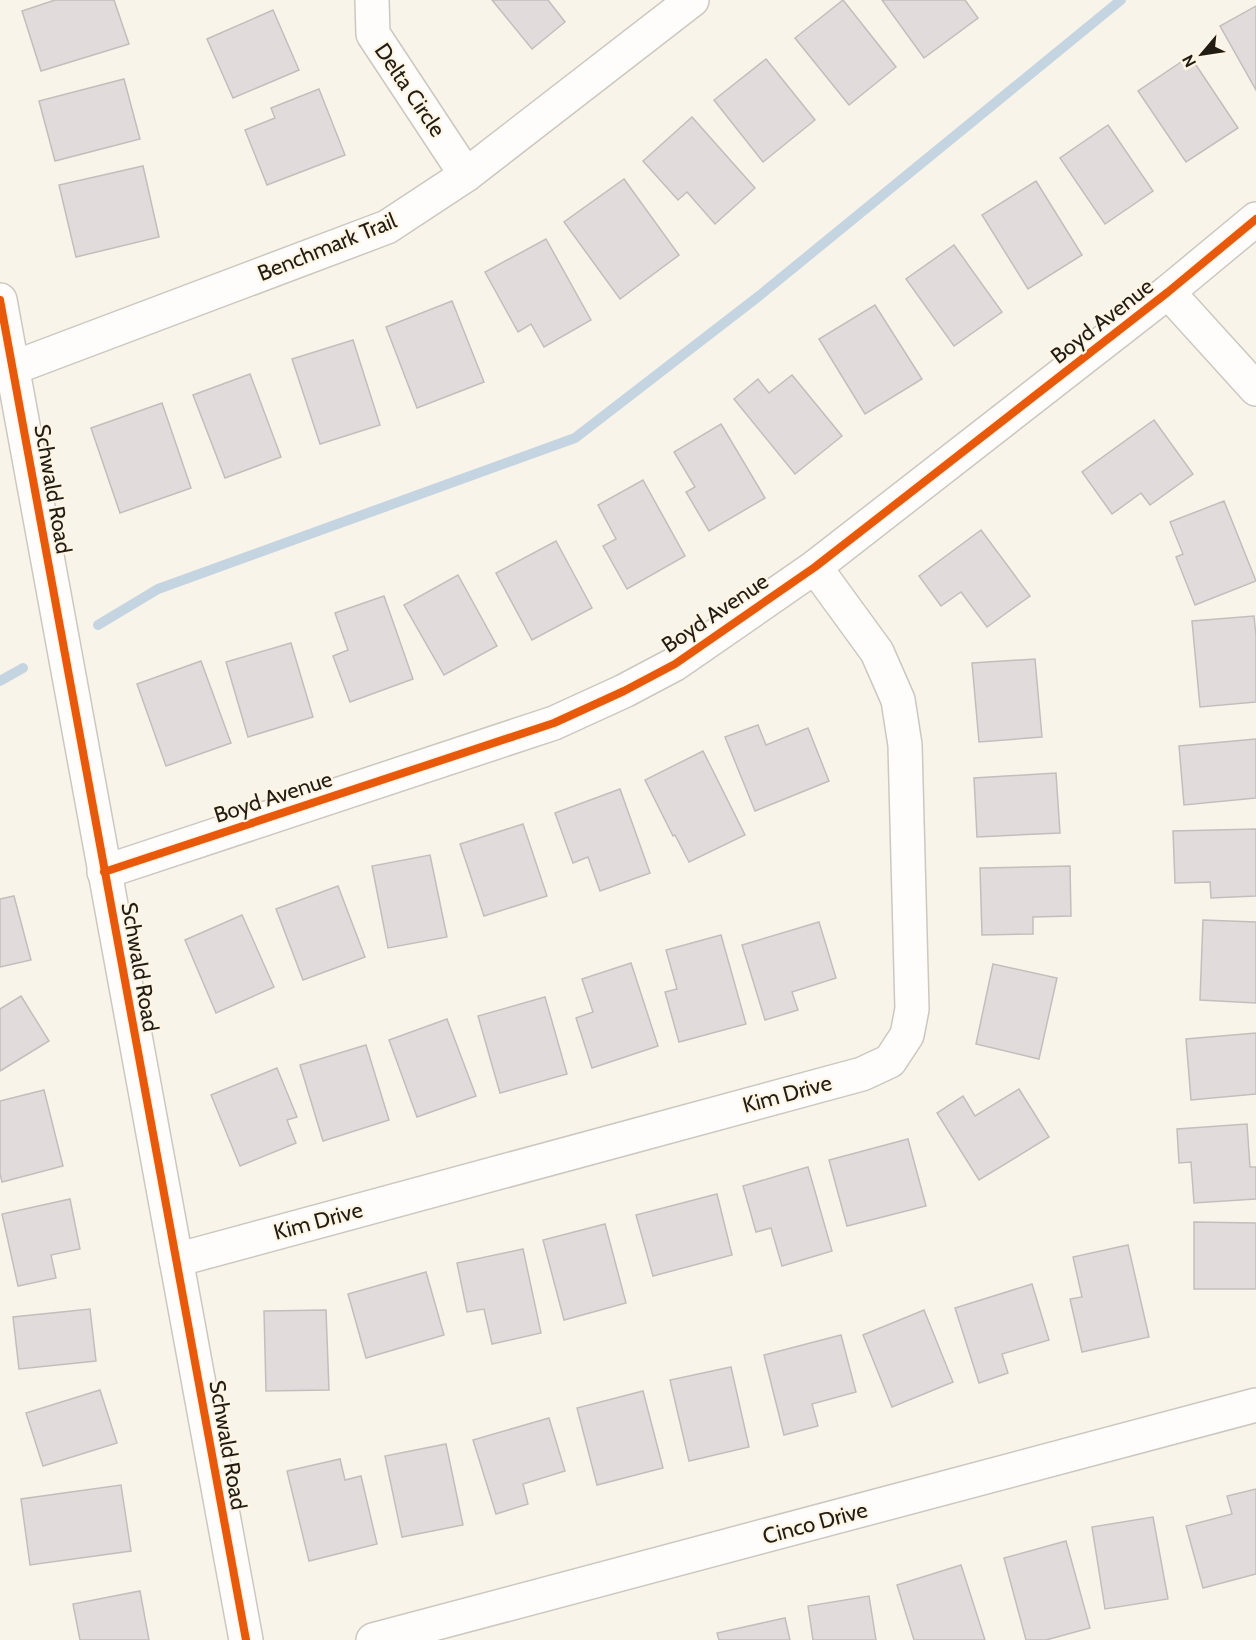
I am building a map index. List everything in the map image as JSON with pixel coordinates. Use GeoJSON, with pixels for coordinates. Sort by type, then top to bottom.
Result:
{"type":"FeatureCollection","features":[{"type":"Feature","properties":{"kind":"street","name":"Delta Circle"},"geometry":{"type":"LineString","coordinates":[[372,0],[373,34],[466,175]]}},
{"type":"Feature","properties":{"kind":"street","name":"Benchmark Trail"},"geometry":{"type":"LineString","coordinates":[[13,368],[387,227],[466,175],[692,0]]}},
{"type":"Feature","properties":{"kind":"street","name":"Boyd Avenue"},"geometry":{"type":"LineString","coordinates":[[104,872],[554,723],[624,691],[675,664],[815,567],[1168,292],[1256,219]]}},
{"type":"Feature","properties":{"kind":"street"},"geometry":{"type":"LineString","coordinates":[[1168,292],[1256,389]]}},
{"type":"Feature","properties":{"kind":"street","name":"Schwald Road"},"geometry":{"type":"LineString","coordinates":[[0,300],[246,1640]]}},
{"type":"Feature","properties":{"kind":"street","name":"Kim Drive"},"geometry":{"type":"LineString","coordinates":[[176,1260],[862,1074],[890,1061],[907,1035],[912,1009],[905,745],[898,700],[877,652],[815,567]]}},
{"type":"Feature","properties":{"kind":"street","name":"Cinco Drive"},"geometry":{"type":"LineString","coordinates":[[373,1640],[1256,1405]]}},
{"type":"Feature","properties":{"kind":"building"},"geometry":{"type":"Polygon","coordinates":[[[55,0],[114,0],[129,44],[41,71],[22,11],[55,0]]]}},
{"type":"Feature","properties":{"kind":"building"},"geometry":{"type":"Polygon","coordinates":[[[492,0],[548,0],[565,22],[532,49],[492,0]]]}},
{"type":"Feature","properties":{"kind":"building"},"geometry":{"type":"Polygon","coordinates":[[[843,0],[896,67],[849,105],[795,38],[843,0]]]}},
{"type":"Feature","properties":{"kind":"building"},"geometry":{"type":"Polygon","coordinates":[[[882,0],[965,0],[978,18],[924,58],[882,0]]]}},
{"type":"Feature","properties":{"kind":"building"},"geometry":{"type":"Polygon","coordinates":[[[1256,6],[1256,90],[1220,26],[1256,6]]]}},
{"type":"Feature","properties":{"kind":"building"},"geometry":{"type":"Polygon","coordinates":[[[273,10],[299,70],[233,98],[207,39],[273,10]]]}},
{"type":"Feature","properties":{"kind":"building"},"geometry":{"type":"Polygon","coordinates":[[[1190,56],[1238,128],[1186,162],[1138,91],[1190,56]]]}},
{"type":"Feature","properties":{"kind":"building"},"geometry":{"type":"Polygon","coordinates":[[[766,59],[815,120],[763,162],[714,100],[766,59]]]}},
{"type":"Feature","properties":{"kind":"building"},"geometry":{"type":"Polygon","coordinates":[[[124,79],[140,139],[55,161],[39,101],[124,79]]]}},
{"type":"Feature","properties":{"kind":"building"},"geometry":{"type":"Polygon","coordinates":[[[319,89],[345,155],[267,185],[245,130],[275,118],[271,108],[319,89]]]}},
{"type":"Feature","properties":{"kind":"building"},"geometry":{"type":"Polygon","coordinates":[[[692,117],[755,188],[715,224],[687,192],[678,200],[643,161],[692,117]]]}},
{"type":"Feature","properties":{"kind":"building"},"geometry":{"type":"Polygon","coordinates":[[[1108,125],[1153,191],[1105,224],[1060,158],[1108,125]]]}},
{"type":"Feature","properties":{"kind":"building"},"geometry":{"type":"Polygon","coordinates":[[[143,166],[159,237],[76,257],[59,185],[143,166]]]}},
{"type":"Feature","properties":{"kind":"building"},"geometry":{"type":"Polygon","coordinates":[[[624,179],[679,255],[620,299],[564,222],[624,179]]]}},
{"type":"Feature","properties":{"kind":"building"},"geometry":{"type":"Polygon","coordinates":[[[1036,181],[1082,255],[1028,289],[982,215],[1036,181]]]}},
{"type":"Feature","properties":{"kind":"building"},"geometry":{"type":"Polygon","coordinates":[[[546,239],[591,320],[544,347],[531,324],[518,332],[485,272],[546,239]]]}},
{"type":"Feature","properties":{"kind":"building"},"geometry":{"type":"Polygon","coordinates":[[[954,245],[1002,312],[954,346],[906,279],[954,245]]]}},
{"type":"Feature","properties":{"kind":"building"},"geometry":{"type":"Polygon","coordinates":[[[452,301],[484,382],[417,408],[386,327],[452,301]]]}},
{"type":"Feature","properties":{"kind":"building"},"geometry":{"type":"Polygon","coordinates":[[[875,305],[922,379],[865,414],[819,339],[875,305]]]}},
{"type":"Feature","properties":{"kind":"building"},"geometry":{"type":"Polygon","coordinates":[[[353,340],[380,425],[320,444],[292,359],[353,340]]]}},
{"type":"Feature","properties":{"kind":"building"},"geometry":{"type":"Polygon","coordinates":[[[250,374],[281,457],[225,478],[193,395],[250,374]]]}},
{"type":"Feature","properties":{"kind":"building"},"geometry":{"type":"Polygon","coordinates":[[[792,375],[842,436],[795,474],[734,399],[758,379],[769,393],[792,375]]]}},
{"type":"Feature","properties":{"kind":"building"},"geometry":{"type":"Polygon","coordinates":[[[162,403],[191,488],[120,513],[91,428],[162,403]]]}},
{"type":"Feature","properties":{"kind":"building"},"geometry":{"type":"Polygon","coordinates":[[[1154,420],[1193,474],[1150,505],[1141,493],[1112,514],[1082,472],[1154,420]]]}},
{"type":"Feature","properties":{"kind":"building"},"geometry":{"type":"Polygon","coordinates":[[[721,424],[765,498],[709,531],[686,492],[695,487],[674,452],[721,424]]]}},
{"type":"Feature","properties":{"kind":"building"},"geometry":{"type":"Polygon","coordinates":[[[643,480],[685,556],[627,589],[603,546],[616,539],[598,505],[643,480]]]}},
{"type":"Feature","properties":{"kind":"building"},"geometry":{"type":"Polygon","coordinates":[[[1224,501],[1256,581],[1195,605],[1176,557],[1183,554],[1170,522],[1224,501]]]}},
{"type":"Feature","properties":{"kind":"building"},"geometry":{"type":"Polygon","coordinates":[[[981,530],[1030,596],[987,627],[961,592],[941,606],[919,576],[981,530]]]}},
{"type":"Feature","properties":{"kind":"building"},"geometry":{"type":"Polygon","coordinates":[[[556,541],[592,608],[532,640],[496,573],[556,541]]]}},
{"type":"Feature","properties":{"kind":"building"},"geometry":{"type":"Polygon","coordinates":[[[458,575],[497,646],[444,675],[404,605],[458,575]]]}},
{"type":"Feature","properties":{"kind":"building"},"geometry":{"type":"Polygon","coordinates":[[[384,596],[413,679],[350,702],[333,656],[348,650],[335,613],[384,596]]]}},
{"type":"Feature","properties":{"kind":"building"},"geometry":{"type":"Polygon","coordinates":[[[1254,616],[1256,702],[1200,707],[1192,621],[1254,616]]]}},
{"type":"Feature","properties":{"kind":"building"},"geometry":{"type":"Polygon","coordinates":[[[291,643],[313,717],[248,737],[226,662],[291,643]]]}},
{"type":"Feature","properties":{"kind":"building"},"geometry":{"type":"Polygon","coordinates":[[[1035,659],[1042,737],[979,742],[972,663],[1035,659]]]}},
{"type":"Feature","properties":{"kind":"building"},"geometry":{"type":"Polygon","coordinates":[[[201,661],[231,743],[166,766],[137,684],[201,661]]]}},
{"type":"Feature","properties":{"kind":"building"},"geometry":{"type":"Polygon","coordinates":[[[758,725],[766,745],[808,728],[829,781],[755,811],[725,737],[758,725]]]}},
{"type":"Feature","properties":{"kind":"building"},"geometry":{"type":"Polygon","coordinates":[[[1256,739],[1256,798],[1184,805],[1179,746],[1256,739]]]}},
{"type":"Feature","properties":{"kind":"building"},"geometry":{"type":"Polygon","coordinates":[[[703,751],[745,835],[689,862],[675,835],[673,836],[645,780],[703,751]]]}},
{"type":"Feature","properties":{"kind":"building"},"geometry":{"type":"Polygon","coordinates":[[[1056,773],[1060,833],[977,837],[974,778],[1056,773]]]}},
{"type":"Feature","properties":{"kind":"building"},"geometry":{"type":"Polygon","coordinates":[[[620,789],[650,873],[600,891],[588,857],[573,863],[555,813],[620,789]]]}},
{"type":"Feature","properties":{"kind":"building"},"geometry":{"type":"Polygon","coordinates":[[[523,824],[547,896],[484,916],[460,844],[523,824]]]}},
{"type":"Feature","properties":{"kind":"building"},"geometry":{"type":"Polygon","coordinates":[[[1256,829],[1256,896],[1211,898],[1210,882],[1175,883],[1173,831],[1256,829]]]}},
{"type":"Feature","properties":{"kind":"building"},"geometry":{"type":"Polygon","coordinates":[[[430,855],[447,937],[388,948],[372,866],[430,855]]]}},
{"type":"Feature","properties":{"kind":"building"},"geometry":{"type":"Polygon","coordinates":[[[1070,866],[1071,916],[1033,917],[1033,934],[982,935],[980,868],[1070,866]]]}},
{"type":"Feature","properties":{"kind":"building"},"geometry":{"type":"Polygon","coordinates":[[[338,886],[365,957],[303,980],[276,909],[338,886]]]}},
{"type":"Feature","properties":{"kind":"building"},"geometry":{"type":"Polygon","coordinates":[[[14,896],[31,960],[0,967],[0,899],[14,896]]]}},
{"type":"Feature","properties":{"kind":"building"},"geometry":{"type":"Polygon","coordinates":[[[242,915],[274,987],[216,1013],[185,940],[242,915]]]}},
{"type":"Feature","properties":{"kind":"building"},"geometry":{"type":"Polygon","coordinates":[[[1203,920],[1256,922],[1256,1003],[1200,1000],[1203,920]]]}},
{"type":"Feature","properties":{"kind":"building"},"geometry":{"type":"Polygon","coordinates":[[[819,922],[836,978],[792,992],[798,1010],[765,1020],[742,945],[819,922]]]}},
{"type":"Feature","properties":{"kind":"building"},"geometry":{"type":"Polygon","coordinates":[[[721,935],[746,1024],[679,1042],[665,992],[677,989],[666,950],[721,935]]]}},
{"type":"Feature","properties":{"kind":"building"},"geometry":{"type":"Polygon","coordinates":[[[631,963],[658,1046],[592,1068],[576,1018],[593,1012],[582,979],[631,963]]]}},
{"type":"Feature","properties":{"kind":"building"},"geometry":{"type":"Polygon","coordinates":[[[993,964],[1057,978],[1039,1059],[976,1044],[993,964]]]}},
{"type":"Feature","properties":{"kind":"building"},"geometry":{"type":"Polygon","coordinates":[[[21,996],[49,1041],[0,1071],[0,1009],[21,996]]]}},
{"type":"Feature","properties":{"kind":"building"},"geometry":{"type":"Polygon","coordinates":[[[545,997],[567,1074],[500,1093],[478,1016],[545,997]]]}},
{"type":"Feature","properties":{"kind":"building"},"geometry":{"type":"Polygon","coordinates":[[[447,1019],[476,1096],[417,1117],[389,1040],[447,1019]]]}},
{"type":"Feature","properties":{"kind":"building"},"geometry":{"type":"Polygon","coordinates":[[[1256,1033],[1256,1094],[1191,1100],[1186,1039],[1256,1033]]]}},
{"type":"Feature","properties":{"kind":"building"},"geometry":{"type":"Polygon","coordinates":[[[366,1045],[389,1120],[323,1141],[300,1065],[366,1045]]]}},
{"type":"Feature","properties":{"kind":"building"},"geometry":{"type":"Polygon","coordinates":[[[277,1068],[297,1117],[287,1120],[296,1143],[240,1166],[211,1095],[277,1068]]]}},
{"type":"Feature","properties":{"kind":"building"},"geometry":{"type":"Polygon","coordinates":[[[1019,1089],[1049,1137],[979,1180],[937,1113],[963,1096],[975,1116],[1019,1089]]]}},
{"type":"Feature","properties":{"kind":"building"},"geometry":{"type":"Polygon","coordinates":[[[44,1090],[63,1166],[2,1182],[0,1174],[0,1101],[44,1090]]]}},
{"type":"Feature","properties":{"kind":"building"},"geometry":{"type":"Polygon","coordinates":[[[1247,1124],[1250,1167],[1256,1167],[1256,1199],[1194,1203],[1191,1162],[1179,1163],[1177,1129],[1247,1124]]]}},
{"type":"Feature","properties":{"kind":"building"},"geometry":{"type":"Polygon","coordinates":[[[908,1139],[926,1206],[847,1226],[829,1160],[908,1139]]]}},
{"type":"Feature","properties":{"kind":"building"},"geometry":{"type":"Polygon","coordinates":[[[808,1167],[832,1251],[782,1266],[771,1228],[756,1232],[743,1186],[808,1167]]]}},
{"type":"Feature","properties":{"kind":"building"},"geometry":{"type":"Polygon","coordinates":[[[717,1194],[732,1255],[653,1276],[636,1215],[717,1194]]]}},
{"type":"Feature","properties":{"kind":"building"},"geometry":{"type":"Polygon","coordinates":[[[70,1199],[80,1249],[51,1255],[56,1278],[18,1286],[2,1214],[70,1199]]]}},
{"type":"Feature","properties":{"kind":"building"},"geometry":{"type":"Polygon","coordinates":[[[1194,1222],[1256,1223],[1256,1289],[1194,1289],[1194,1222]]]}},
{"type":"Feature","properties":{"kind":"building"},"geometry":{"type":"Polygon","coordinates":[[[605,1224],[626,1303],[564,1320],[543,1240],[605,1224]]]}},
{"type":"Feature","properties":{"kind":"building"},"geometry":{"type":"Polygon","coordinates":[[[1128,1245],[1149,1337],[1082,1352],[1070,1299],[1082,1297],[1073,1257],[1128,1245]]]}},
{"type":"Feature","properties":{"kind":"building"},"geometry":{"type":"Polygon","coordinates":[[[523,1249],[541,1333],[492,1344],[484,1309],[467,1312],[457,1263],[523,1249]]]}},
{"type":"Feature","properties":{"kind":"building"},"geometry":{"type":"Polygon","coordinates":[[[426,1272],[444,1335],[366,1358],[348,1294],[426,1272]]]}},
{"type":"Feature","properties":{"kind":"building"},"geometry":{"type":"Polygon","coordinates":[[[1032,1284],[1049,1340],[1002,1354],[1008,1373],[979,1383],[955,1308],[1032,1284]]]}},
{"type":"Feature","properties":{"kind":"building"},"geometry":{"type":"Polygon","coordinates":[[[90,1309],[96,1361],[19,1369],[13,1317],[90,1309]]]}},
{"type":"Feature","properties":{"kind":"building"},"geometry":{"type":"Polygon","coordinates":[[[326,1310],[329,1390],[266,1391],[264,1311],[326,1310]]]}},
{"type":"Feature","properties":{"kind":"building"},"geometry":{"type":"Polygon","coordinates":[[[924,1310],[953,1382],[892,1407],[863,1335],[924,1310]]]}},
{"type":"Feature","properties":{"kind":"building"},"geometry":{"type":"Polygon","coordinates":[[[841,1335],[856,1392],[812,1404],[818,1426],[784,1435],[764,1355],[841,1335]]]}},
{"type":"Feature","properties":{"kind":"building"},"geometry":{"type":"Polygon","coordinates":[[[731,1367],[749,1447],[689,1461],[670,1380],[731,1367]]]}},
{"type":"Feature","properties":{"kind":"building"},"geometry":{"type":"Polygon","coordinates":[[[100,1390],[117,1443],[43,1466],[26,1413],[100,1390]]]}},
{"type":"Feature","properties":{"kind":"building"},"geometry":{"type":"Polygon","coordinates":[[[643,1391],[663,1468],[597,1485],[577,1408],[643,1391]]]}},
{"type":"Feature","properties":{"kind":"building"},"geometry":{"type":"Polygon","coordinates":[[[549,1418],[565,1471],[523,1484],[528,1504],[496,1514],[473,1440],[549,1418]]]}},
{"type":"Feature","properties":{"kind":"building"},"geometry":{"type":"Polygon","coordinates":[[[446,1444],[463,1525],[402,1537],[385,1456],[446,1444]]]}},
{"type":"Feature","properties":{"kind":"building"},"geometry":{"type":"Polygon","coordinates":[[[340,1459],[345,1480],[361,1476],[377,1544],[309,1561],[287,1471],[340,1459]]]}},
{"type":"Feature","properties":{"kind":"building"},"geometry":{"type":"Polygon","coordinates":[[[121,1485],[131,1551],[30,1565],[21,1499],[121,1485]]]}},
{"type":"Feature","properties":{"kind":"building"},"geometry":{"type":"Polygon","coordinates":[[[1256,1489],[1256,1574],[1203,1588],[1186,1526],[1232,1514],[1227,1496],[1256,1489]]]}},
{"type":"Feature","properties":{"kind":"building"},"geometry":{"type":"Polygon","coordinates":[[[1153,1517],[1168,1599],[1105,1609],[1092,1527],[1153,1517]]]}},
{"type":"Feature","properties":{"kind":"building"},"geometry":{"type":"Polygon","coordinates":[[[1066,1541],[1090,1628],[1046,1640],[1026,1640],[1004,1558],[1066,1541]]]}},
{"type":"Feature","properties":{"kind":"building"},"geometry":{"type":"Polygon","coordinates":[[[961,1565],[985,1640],[914,1640],[897,1585],[961,1565]]]}},
{"type":"Feature","properties":{"kind":"building"},"geometry":{"type":"Polygon","coordinates":[[[140,1591],[149,1640],[80,1640],[73,1604],[140,1591]]]}},
{"type":"Feature","properties":{"kind":"building"},"geometry":{"type":"Polygon","coordinates":[[[869,1596],[876,1640],[813,1640],[808,1606],[869,1596]]]}},
{"type":"Feature","properties":{"kind":"building"},"geometry":{"type":"Polygon","coordinates":[[[785,1618],[790,1640],[719,1640],[717,1633],[785,1618]]]}},
{"type":"Feature","properties":{"kind":"waterway"},"geometry":{"type":"LineString","coordinates":[[98,625],[158,589],[575,438],[759,296],[1121,0]]}},
{"type":"Feature","properties":{"kind":"waterway"},"geometry":{"type":"LineString","coordinates":[[0,681],[23,668]]}},
{"type":"Feature","properties":{"kind":"cycle path"},"geometry":{"type":"LineString","coordinates":[[104,872],[554,723],[624,691],[675,664],[815,567],[1168,292],[1256,219]]}},
{"type":"Feature","properties":{"kind":"cycle path"},"geometry":{"type":"LineString","coordinates":[[0,300],[246,1640]]}}]}
